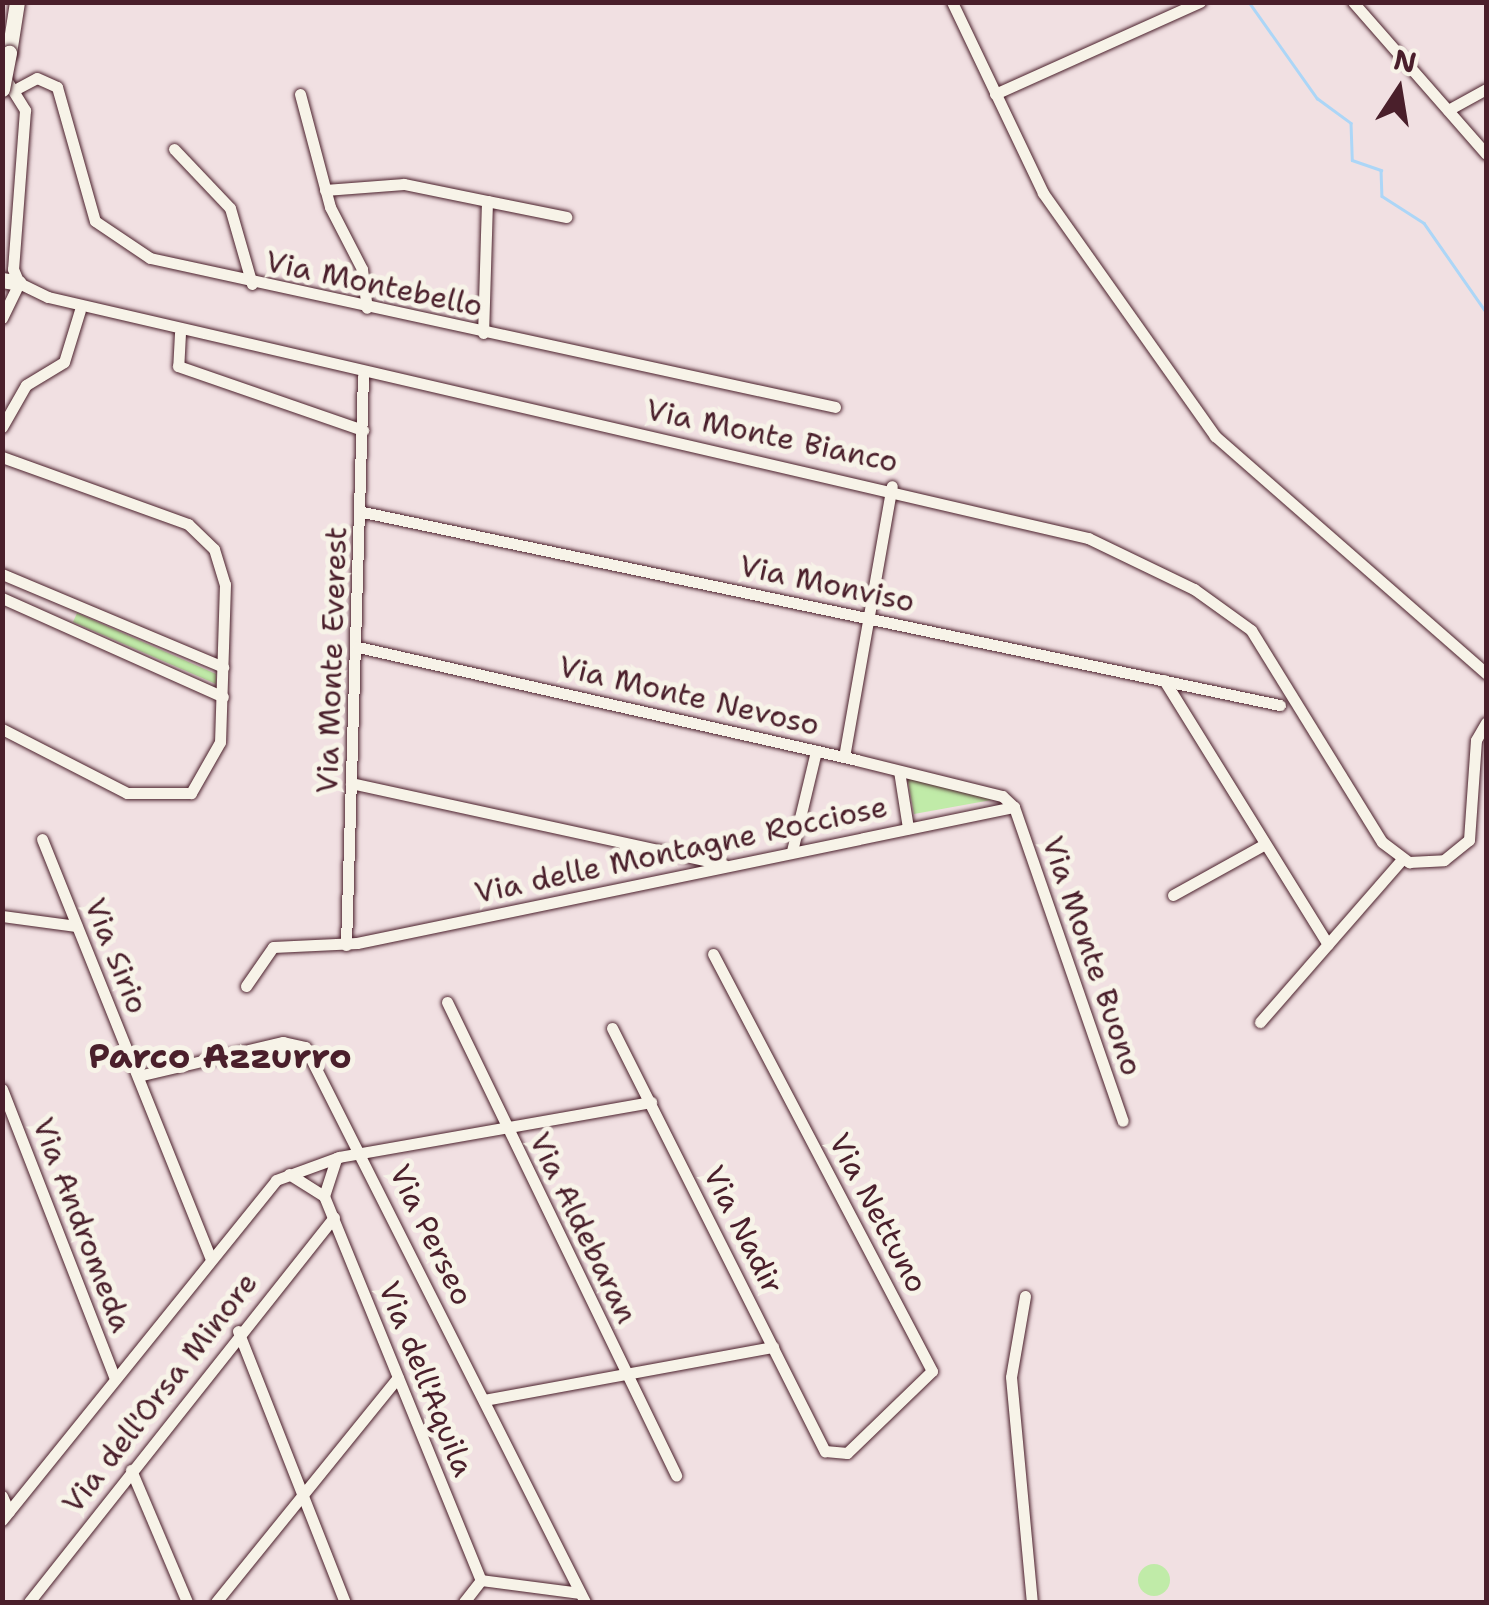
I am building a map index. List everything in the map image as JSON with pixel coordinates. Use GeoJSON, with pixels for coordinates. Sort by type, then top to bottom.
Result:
{"type":"FeatureCollection","features":[{"type":"Feature","properties":{"kind":"main road"},"geometry":{"type":"LineString","coordinates":[[10,88],[17,2]]}},
{"type":"Feature","properties":{"kind":"street"},"geometry":{"type":"LineString","coordinates":[[952,2],[1043,193],[1214,436],[1486,673]]}},
{"type":"Feature","properties":{"kind":"street"},"geometry":{"type":"LineString","coordinates":[[995,94],[1200,2]]}},
{"type":"Feature","properties":{"kind":"street"},"geometry":{"type":"LineString","coordinates":[[1354,2],[1486,154]]}},
{"type":"Feature","properties":{"kind":"street"},"geometry":{"type":"LineString","coordinates":[[2,73],[26,110],[11,282],[2,318]]}},
{"type":"Feature","properties":{"kind":"street","name":"Via Montebello"},"geometry":{"type":"LineString","coordinates":[[10,88],[41,78],[62,94],[86,198],[109,238],[252,284],[835,407]]}},
{"type":"Feature","properties":{"kind":"street"},"geometry":{"type":"LineString","coordinates":[[1448,110],[1486,89]]}},
{"type":"Feature","properties":{"kind":"street"},"geometry":{"type":"LineString","coordinates":[[300,94],[324,190],[362,269],[367,308]]}},
{"type":"Feature","properties":{"kind":"street"},"geometry":{"type":"LineString","coordinates":[[174,148],[230,208],[252,284]]}},
{"type":"Feature","properties":{"kind":"street"},"geometry":{"type":"LineString","coordinates":[[324,190],[395,184],[566,216]]}},
{"type":"Feature","properties":{"kind":"street"},"geometry":{"type":"LineString","coordinates":[[483,333],[487,201]]}},
{"type":"Feature","properties":{"kind":"street","name":"Via Monte Bianco"},"geometry":{"type":"LineString","coordinates":[[11,282],[80,310],[363,376],[892,486],[1068,530],[1228,610],[1256,637],[1402,859]]}},
{"type":"Feature","properties":{"kind":"street"},"geometry":{"type":"LineString","coordinates":[[2,427],[26,385],[64,362],[80,310]]}},
{"type":"Feature","properties":{"kind":"street"},"geometry":{"type":"LineString","coordinates":[[180,333],[178,366],[363,430]]}},
{"type":"Feature","properties":{"kind":"street","name":"Via Monte Everest"},"geometry":{"type":"LineString","coordinates":[[346,945],[363,512],[363,376]]}},
{"type":"Feature","properties":{"kind":"street"},"geometry":{"type":"LineString","coordinates":[[2,457],[202,534],[225,584],[222,697],[213,766],[196,789],[172,799],[127,793],[2,729]]}},
{"type":"Feature","properties":{"kind":"street"},"geometry":{"type":"LineString","coordinates":[[844,757],[892,486]]}},
{"type":"Feature","properties":{"kind":"street","name":"Via Monviso"},"geometry":{"type":"LineString","coordinates":[[363,512],[1280,705]]}},
{"type":"Feature","properties":{"kind":"street"},"geometry":{"type":"LineString","coordinates":[[2,574],[223,668]]}},
{"type":"Feature","properties":{"kind":"street"},"geometry":{"type":"LineString","coordinates":[[2,598],[222,697]]}},
{"type":"Feature","properties":{"kind":"street","name":"Via Monte Nevoso"},"geometry":{"type":"LineString","coordinates":[[358,648],[844,757],[1011,803]]}},
{"type":"Feature","properties":{"kind":"street"},"geometry":{"type":"LineString","coordinates":[[1164,680],[1328,944]]}},
{"type":"Feature","properties":{"kind":"street"},"geometry":{"type":"LineString","coordinates":[[1260,1022],[1402,859],[1444,860],[1470,840],[1476,740],[1486,724]]}},
{"type":"Feature","properties":{"kind":"street"},"geometry":{"type":"LineString","coordinates":[[792,852],[816,751]]}},
{"type":"Feature","properties":{"kind":"street"},"geometry":{"type":"LineString","coordinates":[[899,771],[908,828]]}},
{"type":"Feature","properties":{"kind":"street"},"geometry":{"type":"LineString","coordinates":[[352,783],[727,864]]}},
{"type":"Feature","properties":{"kind":"street","name":"Via delle Montagne Rocciose"},"geometry":{"type":"LineString","coordinates":[[246,986],[270,948],[346,945],[1011,803]]}},
{"type":"Feature","properties":{"kind":"street","name":"Via Monte Buono"},"geometry":{"type":"LineString","coordinates":[[1011,803],[1123,1121]]}},
{"type":"Feature","properties":{"kind":"street","name":"Via Sirio"},"geometry":{"type":"LineString","coordinates":[[42,838],[210,1260]]}},
{"type":"Feature","properties":{"kind":"street"},"geometry":{"type":"LineString","coordinates":[[1173,895],[1265,844]]}},
{"type":"Feature","properties":{"kind":"street"},"geometry":{"type":"LineString","coordinates":[[2,916],[76,926]]}},
{"type":"Feature","properties":{"kind":"street","name":"Via Nettuno"},"geometry":{"type":"LineString","coordinates":[[713,954],[932,1371],[853,1450],[828,1455]]}},
{"type":"Feature","properties":{"kind":"street","name":"Via Aldebaran"},"geometry":{"type":"LineString","coordinates":[[447,1002],[676,1475]]}},
{"type":"Feature","properties":{"kind":"street","name":"Via Nadir"},"geometry":{"type":"LineString","coordinates":[[612,1028],[828,1455]]}},
{"type":"Feature","properties":{"kind":"street","name":"Via Perseo"},"geometry":{"type":"LineString","coordinates":[[138,1076],[298,1043],[363,1155],[582,1598]]}},
{"type":"Feature","properties":{"kind":"street","name":"Via Andromeda"},"geometry":{"type":"LineString","coordinates":[[3,1093],[115,1379]]}},
{"type":"Feature","properties":{"kind":"street"},"geometry":{"type":"LineString","coordinates":[[6,1516],[210,1260],[288,1174],[336,1158],[651,1102]]}},
{"type":"Feature","properties":{"kind":"street"},"geometry":{"type":"LineString","coordinates":[[288,1174],[324,1196],[336,1158]]}},
{"type":"Feature","properties":{"kind":"street","name":"Via dell'Aquila"},"geometry":{"type":"LineString","coordinates":[[324,1196],[480,1580]]}},
{"type":"Feature","properties":{"kind":"street","name":"Via dell'Orsa Minore"},"geometry":{"type":"LineString","coordinates":[[28,1602],[41,1596],[238,1331],[334,1217]]}},
{"type":"Feature","properties":{"kind":"street"},"geometry":{"type":"LineString","coordinates":[[1025,1296],[1012,1378],[1032,1602]]}},
{"type":"Feature","properties":{"kind":"street"},"geometry":{"type":"LineString","coordinates":[[238,1331],[346,1602]]}},
{"type":"Feature","properties":{"kind":"street"},"geometry":{"type":"LineString","coordinates":[[484,1400],[774,1347]]}},
{"type":"Feature","properties":{"kind":"street"},"geometry":{"type":"LineString","coordinates":[[216,1602],[398,1378]]}},
{"type":"Feature","properties":{"kind":"street"},"geometry":{"type":"LineString","coordinates":[[131,1470],[187,1602]]}},
{"type":"Feature","properties":{"kind":"street"},"geometry":{"type":"LineString","coordinates":[[2,1496],[6,1516]]}},
{"type":"Feature","properties":{"kind":"street"},"geometry":{"type":"LineString","coordinates":[[464,1602],[480,1580],[582,1598]]}},
{"type":"Feature","properties":{"kind":"green space"},"geometry":{"type":"Polygon","coordinates":[[[77,613],[216,674],[216,684],[73,622],[77,613]]]}},
{"type":"Feature","properties":{"kind":"green space"},"geometry":{"type":"Polygon","coordinates":[[[907,776],[997,799],[914,814],[907,776]]]}},
{"type":"Feature","properties":{"kind":"green space"},"geometry":{"type":"Polygon","coordinates":[[[1154,1564],[1165,1569],[1170,1580],[1165,1591],[1154,1596],[1143,1591],[1138,1580],[1143,1569],[1154,1564]]]}},
{"type":"Feature","properties":{"kind":"waterway"},"geometry":{"type":"LineString","coordinates":[[1249,2],[1317,98],[1351,123],[1352,160],[1381,170],[1382,196],[1424,223],[1486,312]]}},
{"type":"Feature","properties":{"kind":"district","name":"Parco Azzurro"},"geometry":{"type":"Point","coordinates":[220,1056]}}]}
